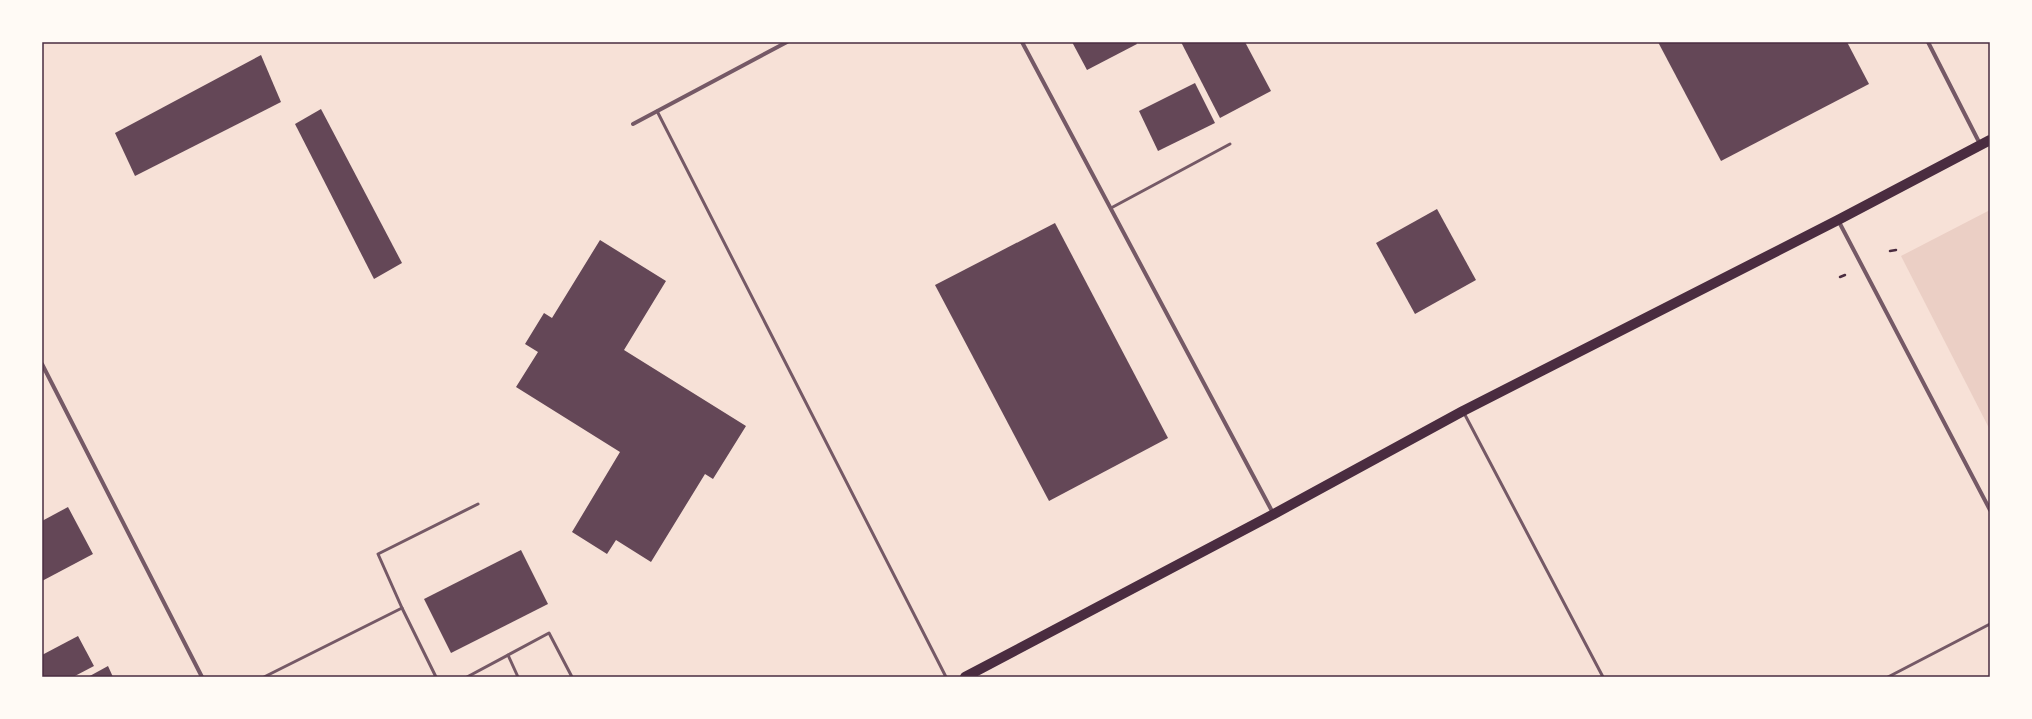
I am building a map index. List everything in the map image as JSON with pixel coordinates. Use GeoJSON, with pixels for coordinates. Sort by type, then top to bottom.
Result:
{"type":"FeatureCollection","features":[{"type":"Feature","properties":{"kind":"main road"},"geometry":{"type":"LineString","coordinates":[[965,677],[1274,514],[1463,411],[1838,220],[1990,140]]}},
{"type":"Feature","properties":{"kind":"street"},"geometry":{"type":"LineString","coordinates":[[633,124],[787,42]]}},
{"type":"Feature","properties":{"kind":"street"},"geometry":{"type":"LineString","coordinates":[[1022,42],[1274,514]]}},
{"type":"Feature","properties":{"kind":"street"},"geometry":{"type":"LineString","coordinates":[[1928,42],[1980,145]]}},
{"type":"Feature","properties":{"kind":"street"},"geometry":{"type":"LineString","coordinates":[[1838,220],[1990,510]]}},
{"type":"Feature","properties":{"kind":"street"},"geometry":{"type":"LineString","coordinates":[[42,364],[202,677]]}},
{"type":"Feature","properties":{"kind":"lane"},"geometry":{"type":"LineString","coordinates":[[657,111],[946,677]]}},
{"type":"Feature","properties":{"kind":"lane"},"geometry":{"type":"LineString","coordinates":[[1111,208],[1230,144]]}},
{"type":"Feature","properties":{"kind":"lane"},"geometry":{"type":"LineString","coordinates":[[1463,411],[1603,677]]}},
{"type":"Feature","properties":{"kind":"lane"},"geometry":{"type":"LineString","coordinates":[[436,677],[402,608],[378,554],[478,504]]}},
{"type":"Feature","properties":{"kind":"lane"},"geometry":{"type":"LineString","coordinates":[[264,677],[402,608]]}},
{"type":"Feature","properties":{"kind":"lane"},"geometry":{"type":"LineString","coordinates":[[1888,677],[1990,624]]}},
{"type":"Feature","properties":{"kind":"lane"},"geometry":{"type":"LineString","coordinates":[[467,677],[549,633],[572,677]]}},
{"type":"Feature","properties":{"kind":"lane"},"geometry":{"type":"LineString","coordinates":[[508,655],[518,677]]}},
{"type":"Feature","properties":{"kind":"path"},"geometry":{"type":"LineString","coordinates":[[1890,251],[1896,250]]}},
{"type":"Feature","properties":{"kind":"path"},"geometry":{"type":"LineString","coordinates":[[1840,277],[1845,275]]}},
{"type":"Feature","properties":{"kind":"shaded area"},"geometry":{"type":"Polygon","coordinates":[[[1990,210],[1990,430],[1901,256],[1990,210]]]}},
{"type":"Feature","properties":{"kind":"building"},"geometry":{"type":"Polygon","coordinates":[[[1072,42],[1136,42],[1137,44],[1087,70],[1072,42]]]}},
{"type":"Feature","properties":{"kind":"building"},"geometry":{"type":"Polygon","coordinates":[[[1181,42],[1245,42],[1271,91],[1220,118],[1181,42]]]}},
{"type":"Feature","properties":{"kind":"building"},"geometry":{"type":"Polygon","coordinates":[[[1658,42],[1847,42],[1869,84],[1721,161],[1658,42]]]}},
{"type":"Feature","properties":{"kind":"building"},"geometry":{"type":"Polygon","coordinates":[[[261,55],[281,102],[135,176],[115,133],[261,55]]]}},
{"type":"Feature","properties":{"kind":"building"},"geometry":{"type":"Polygon","coordinates":[[[1195,83],[1215,123],[1158,151],[1139,111],[1195,83]]]}},
{"type":"Feature","properties":{"kind":"building"},"geometry":{"type":"Polygon","coordinates":[[[321,109],[402,263],[374,279],[295,124],[321,109]]]}},
{"type":"Feature","properties":{"kind":"building"},"geometry":{"type":"Polygon","coordinates":[[[1437,209],[1476,280],[1415,314],[1376,243],[1437,209]]]}},
{"type":"Feature","properties":{"kind":"building"},"geometry":{"type":"Polygon","coordinates":[[[1055,223],[1168,438],[1049,501],[935,285],[1055,223]]]}},
{"type":"Feature","properties":{"kind":"building"},"geometry":{"type":"Polygon","coordinates":[[[600,240],[666,281],[624,350],[746,426],[713,479],[705,474],[651,562],[616,540],[607,554],[572,532],[620,452],[516,387],[538,352],[525,344],[544,313],[552,318],[600,240]]]}},
{"type":"Feature","properties":{"kind":"building"},"geometry":{"type":"Polygon","coordinates":[[[68,507],[93,554],[42,581],[42,521],[68,507]]]}},
{"type":"Feature","properties":{"kind":"building"},"geometry":{"type":"Polygon","coordinates":[[[521,550],[548,604],[451,653],[424,599],[521,550]]]}},
{"type":"Feature","properties":{"kind":"building"},"geometry":{"type":"Polygon","coordinates":[[[78,636],[94,666],[73,677],[42,677],[42,655],[78,636]]]}},
{"type":"Feature","properties":{"kind":"building"},"geometry":{"type":"Polygon","coordinates":[[[108,666],[113,677],[88,677],[108,666]]]}}]}
